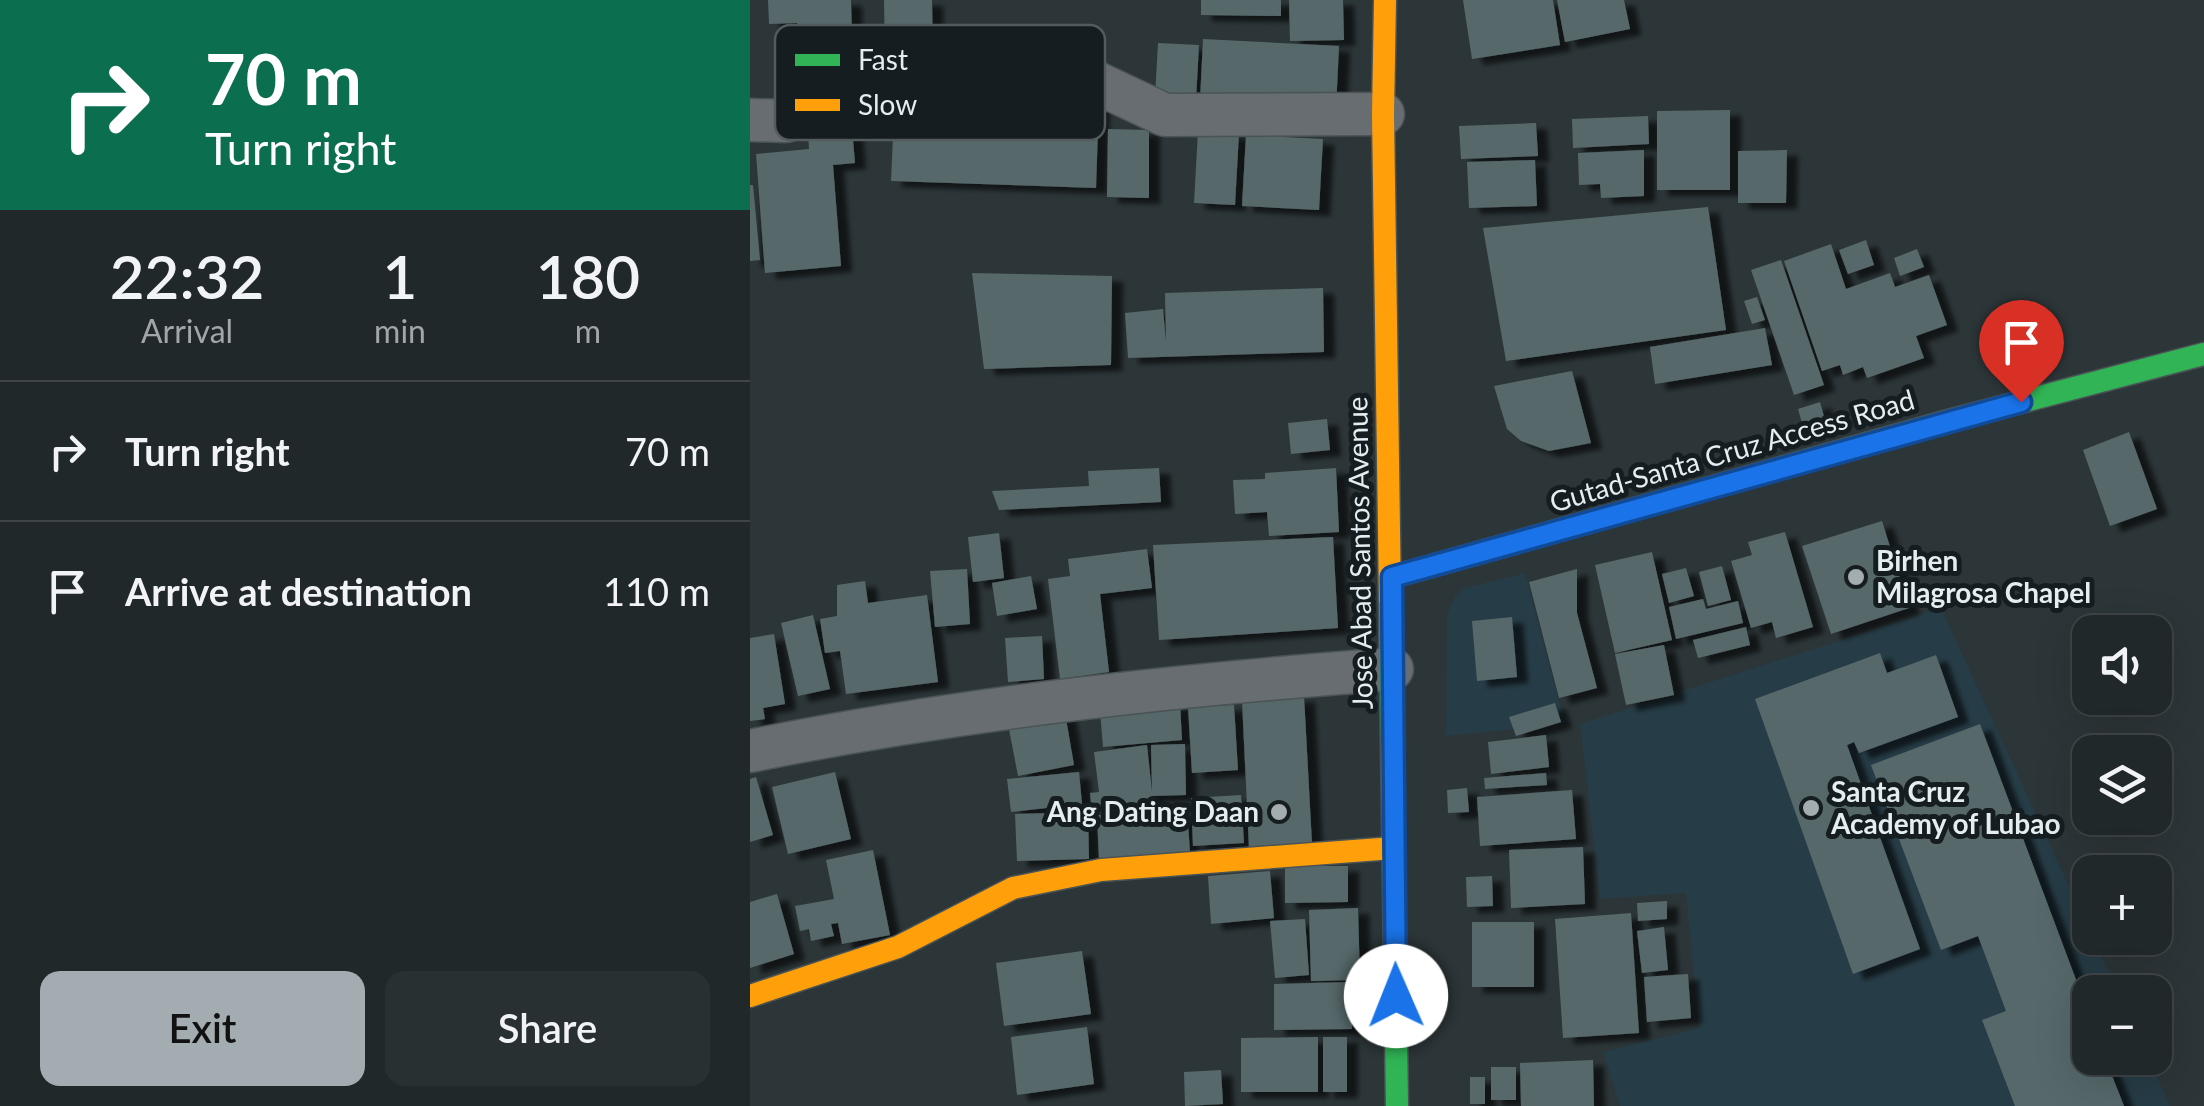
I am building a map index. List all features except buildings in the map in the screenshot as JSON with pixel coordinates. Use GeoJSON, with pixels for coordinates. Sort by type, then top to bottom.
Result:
{"type":"FeatureCollection","features":[{"type":"Feature","properties":{"kind":"main road","name":"Jose Abad Santos Avenue"},"geometry":{"type":"LineString","coordinates":[[1384,0],[1397,1106]]}},
{"type":"Feature","properties":{"kind":"main road","name":"Gutad-Santa Cruz Access Road"},"geometry":{"type":"LineString","coordinates":[[1392,577],[1948,421],[2204,354]]}},
{"type":"Feature","properties":{"kind":"main road"},"geometry":{"type":"LineString","coordinates":[[750,996],[898,948],[1014,888],[1101,870],[1393,848]]}},
{"type":"Feature","properties":{"kind":"street"},"geometry":{"type":"LineString","coordinates":[[1105,87],[1165,115],[1383,114]]}},
{"type":"Feature","properties":{"kind":"street"},"geometry":{"type":"LineString","coordinates":[[750,750],[1062,698],[1392,668]]}},
{"type":"Feature","properties":{"kind":"shaded area"},"geometry":{"type":"Polygon","coordinates":[[[1525,573],[1565,724],[1446,736],[1447,614],[1454,598],[1464,588],[1525,573]]]}},
{"type":"Feature","properties":{"kind":"shaded area","name":"Santa Cruz Academy of Lubao"},"geometry":{"type":"Polygon","coordinates":[[[1941,608],[2072,892],[2072,955],[2101,955],[2110,975],[2072,975],[2072,1075],[2156,1075],[2170,1106],[1620,1106],[1603,1052],[1699,1028],[1686,893],[1600,899],[1580,724],[1941,608]]]}},
{"type":"Feature","properties":{"kind":"traffic: fast"},"geometry":{"type":"LineString","coordinates":[[1392,577],[1948,421],[2204,354]]}},
{"type":"Feature","properties":{"kind":"traffic: fast"},"geometry":{"type":"LineString","coordinates":[[1390,599],[1397,1106]]}},
{"type":"Feature","properties":{"kind":"traffic: slow"},"geometry":{"type":"LineString","coordinates":[[1385,0],[1390,599]]}},
{"type":"Feature","properties":{"kind":"traffic: slow"},"geometry":{"type":"LineString","coordinates":[[750,996],[898,947],[1013,888],[1101,870],[1393,848]]}},
{"type":"Feature","properties":{"kind":"place","name":"Birhen Milagrosa Chapel"},"geometry":{"type":"Point","coordinates":[1856,577]}},
{"type":"Feature","properties":{"kind":"place","name":"Santa Cruz Academy of Lubao"},"geometry":{"type":"Point","coordinates":[1811,808]}},
{"type":"Feature","properties":{"kind":"place","name":"Ang Dating Daan"},"geometry":{"type":"Point","coordinates":[1279,812]}},
{"type":"Feature","properties":{"kind":"route"},"geometry":{"type":"LineString","coordinates":[[1396,996],[1392,577],[2021,402]]}}]}
